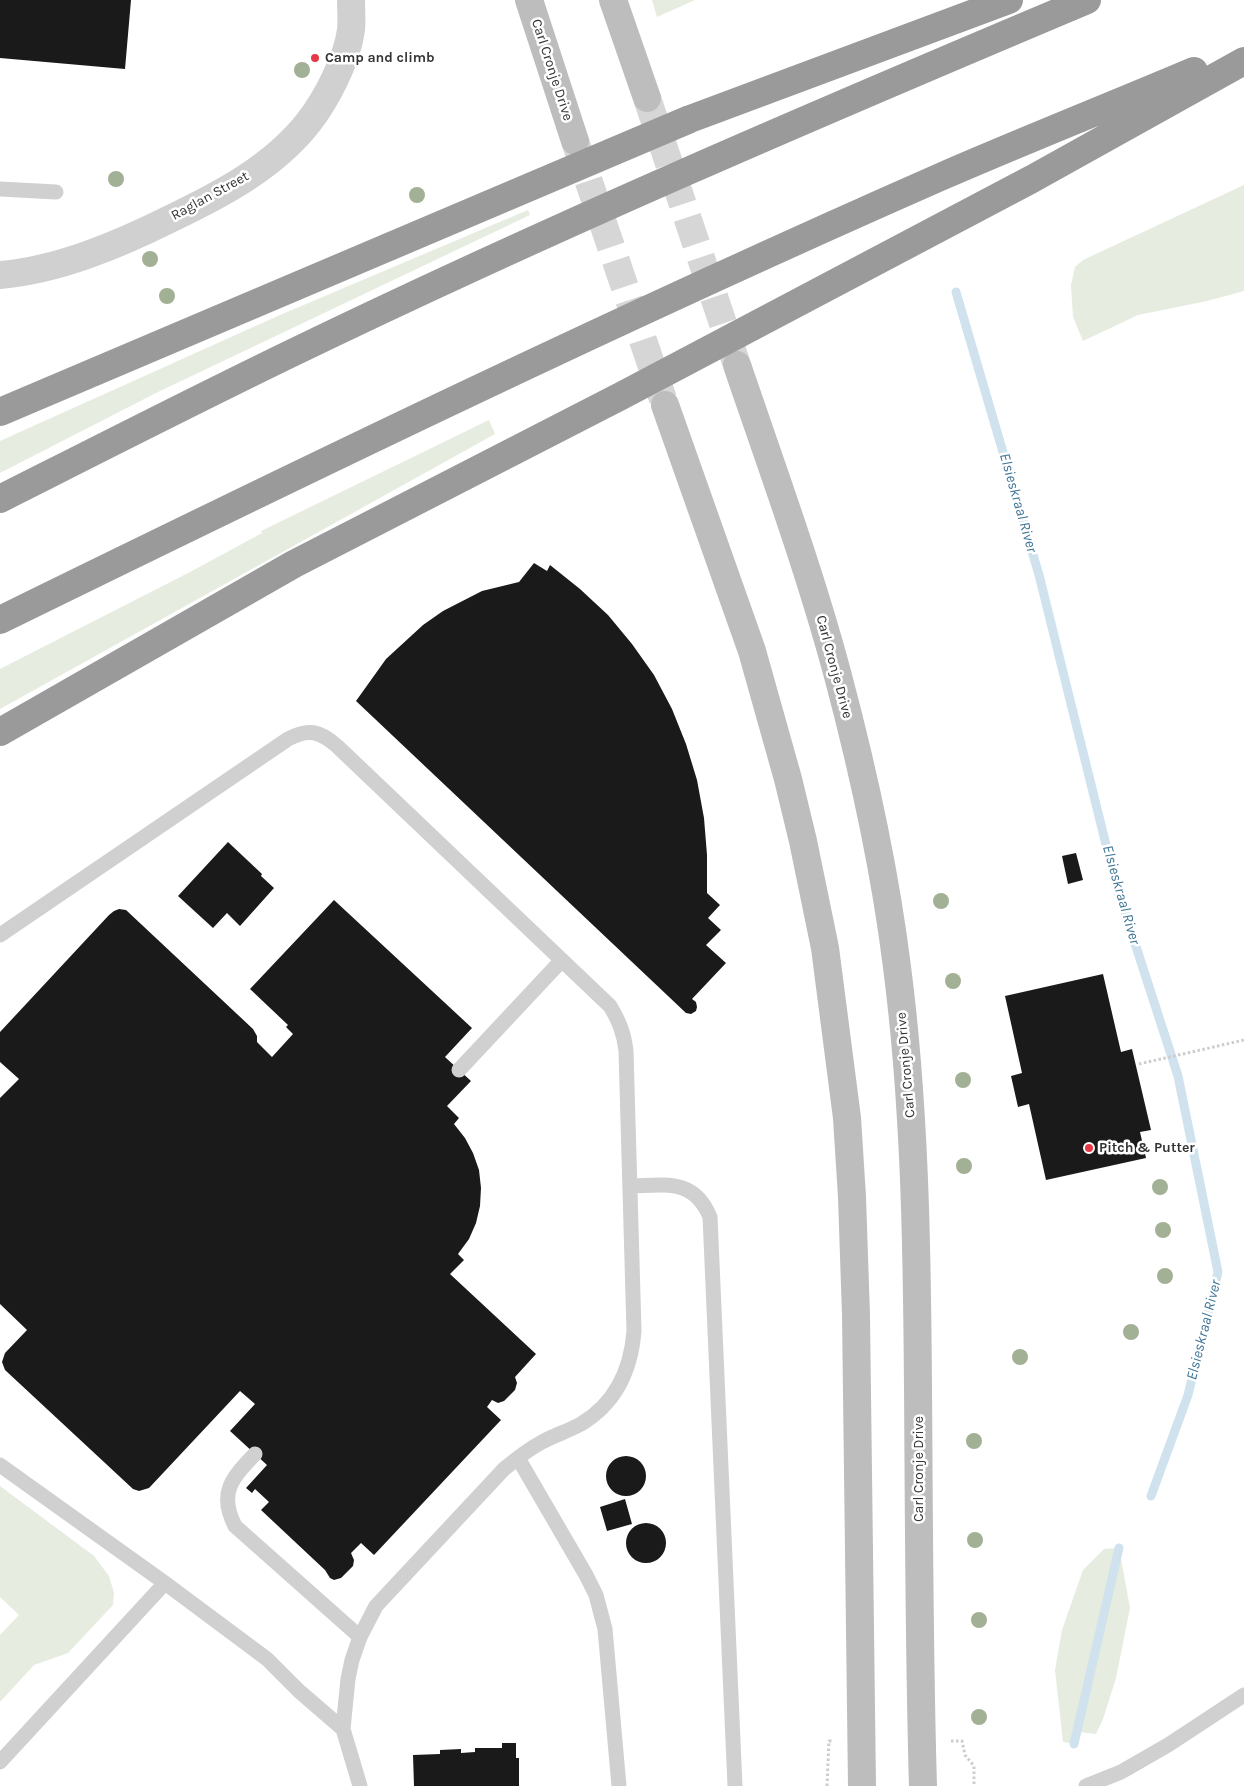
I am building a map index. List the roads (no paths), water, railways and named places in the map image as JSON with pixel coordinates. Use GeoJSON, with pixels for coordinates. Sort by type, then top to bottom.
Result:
{"type":"FeatureCollection","features":[{"type":"Feature","properties":{"kind":"highway"},"geometry":{"type":"LineString","coordinates":[[0,412],[690,119],[1009,0]]}},
{"type":"Feature","properties":{"kind":"highway"},"geometry":{"type":"LineString","coordinates":[[0,499],[291,353],[553,232],[719,157],[1087,0]]}},
{"type":"Feature","properties":{"kind":"highway"},"geometry":{"type":"LineString","coordinates":[[0,620],[331,458],[742,265],[941,177],[1244,50]]}},
{"type":"Feature","properties":{"kind":"highway"},"geometry":{"type":"LineString","coordinates":[[0,732],[294,564],[612,401],[1032,179],[1244,61]]}},
{"type":"Feature","properties":{"kind":"main road","name":"Carl Cronje Drive"},"geometry":{"type":"LineString","coordinates":[[529,0],[575,141]]}},
{"type":"Feature","properties":{"kind":"main road"},"geometry":{"type":"LineString","coordinates":[[613,0],[647,98]]}},
{"type":"Feature","properties":{"kind":"main road","name":"Carl Cronje Drive"},"geometry":{"type":"LineString","coordinates":[[737,365],[805,566],[837,674],[883,878],[897,966],[906,1053],[914,1178],[918,1302],[923,1786]]}},
{"type":"Feature","properties":{"kind":"main road"},"geometry":{"type":"LineString","coordinates":[[665,405],[752,651],[792,797],[825,948],[847,1118],[852,1198],[856,1315],[862,1786]]}},
{"type":"Feature","properties":{"kind":"street","name":"Raglan Street"},"geometry":{"type":"LineString","coordinates":[[0,275],[20,273],[81,257],[138,234],[239,183],[282,151],[308,122],[339,72],[351,31],[351,0]]}},
{"type":"Feature","properties":{"kind":"lane"},"geometry":{"type":"LineString","coordinates":[[0,189],[56,192]]}},
{"type":"Feature","properties":{"kind":"lane"},"geometry":{"type":"LineString","coordinates":[[0,935],[288,739],[298,734],[318,733],[327,737],[562,960],[610,1006],[620,1020],[625,1036],[634,1330],[633,1351],[627,1370],[610,1398],[593,1416],[542,1442],[518,1458],[492,1481],[376,1606],[360,1637],[352,1660],[348,1679],[343,1729],[360,1786]]}},
{"type":"Feature","properties":{"kind":"lane"},"geometry":{"type":"LineString","coordinates":[[459,1070],[562,960]]}},
{"type":"Feature","properties":{"kind":"lane"},"geometry":{"type":"LineString","coordinates":[[630,1186],[673,1185],[682,1187],[698,1197],[710,1217],[734,1786]]}},
{"type":"Feature","properties":{"kind":"lane"},"geometry":{"type":"LineString","coordinates":[[255,1454],[232,1481],[228,1492],[227,1504],[235,1526],[360,1637]]}},
{"type":"Feature","properties":{"kind":"lane"},"geometry":{"type":"LineString","coordinates":[[518,1458],[596,1595],[605,1629],[619,1786]]}},
{"type":"Feature","properties":{"kind":"lane"},"geometry":{"type":"LineString","coordinates":[[0,1465],[165,1583],[267,1659],[343,1729]]}},
{"type":"Feature","properties":{"kind":"lane"},"geometry":{"type":"LineString","coordinates":[[0,1762],[165,1583]]}},
{"type":"Feature","properties":{"kind":"lane"},"geometry":{"type":"LineString","coordinates":[[1086,1786],[1121,1772],[1168,1745],[1244,1695]]}},
{"type":"Feature","properties":{"kind":"waterway","name":"Elsieskraal River"},"geometry":{"type":"LineString","coordinates":[[956,292],[1039,575],[1116,885],[1178,1076],[1218,1272],[1188,1395],[1151,1496]]}},
{"type":"Feature","properties":{"kind":"waterway","name":"Elsieskraal River"},"geometry":{"type":"LineString","coordinates":[[1074,1744],[1119,1548]]}},
{"type":"Feature","properties":{"kind":"tunnel"},"geometry":{"type":"LineString","coordinates":[[647,98],[736,362]]}},
{"type":"Feature","properties":{"kind":"tunnel"},"geometry":{"type":"LineString","coordinates":[[575,141],[663,399]]}},
{"type":"Feature","properties":{"kind":"place","name":"Camp and climb"},"geometry":{"type":"Point","coordinates":[315,58]}},
{"type":"Feature","properties":{"kind":"place","name":"Pitch & Putter"},"geometry":{"type":"Point","coordinates":[1089,1148]}}]}
